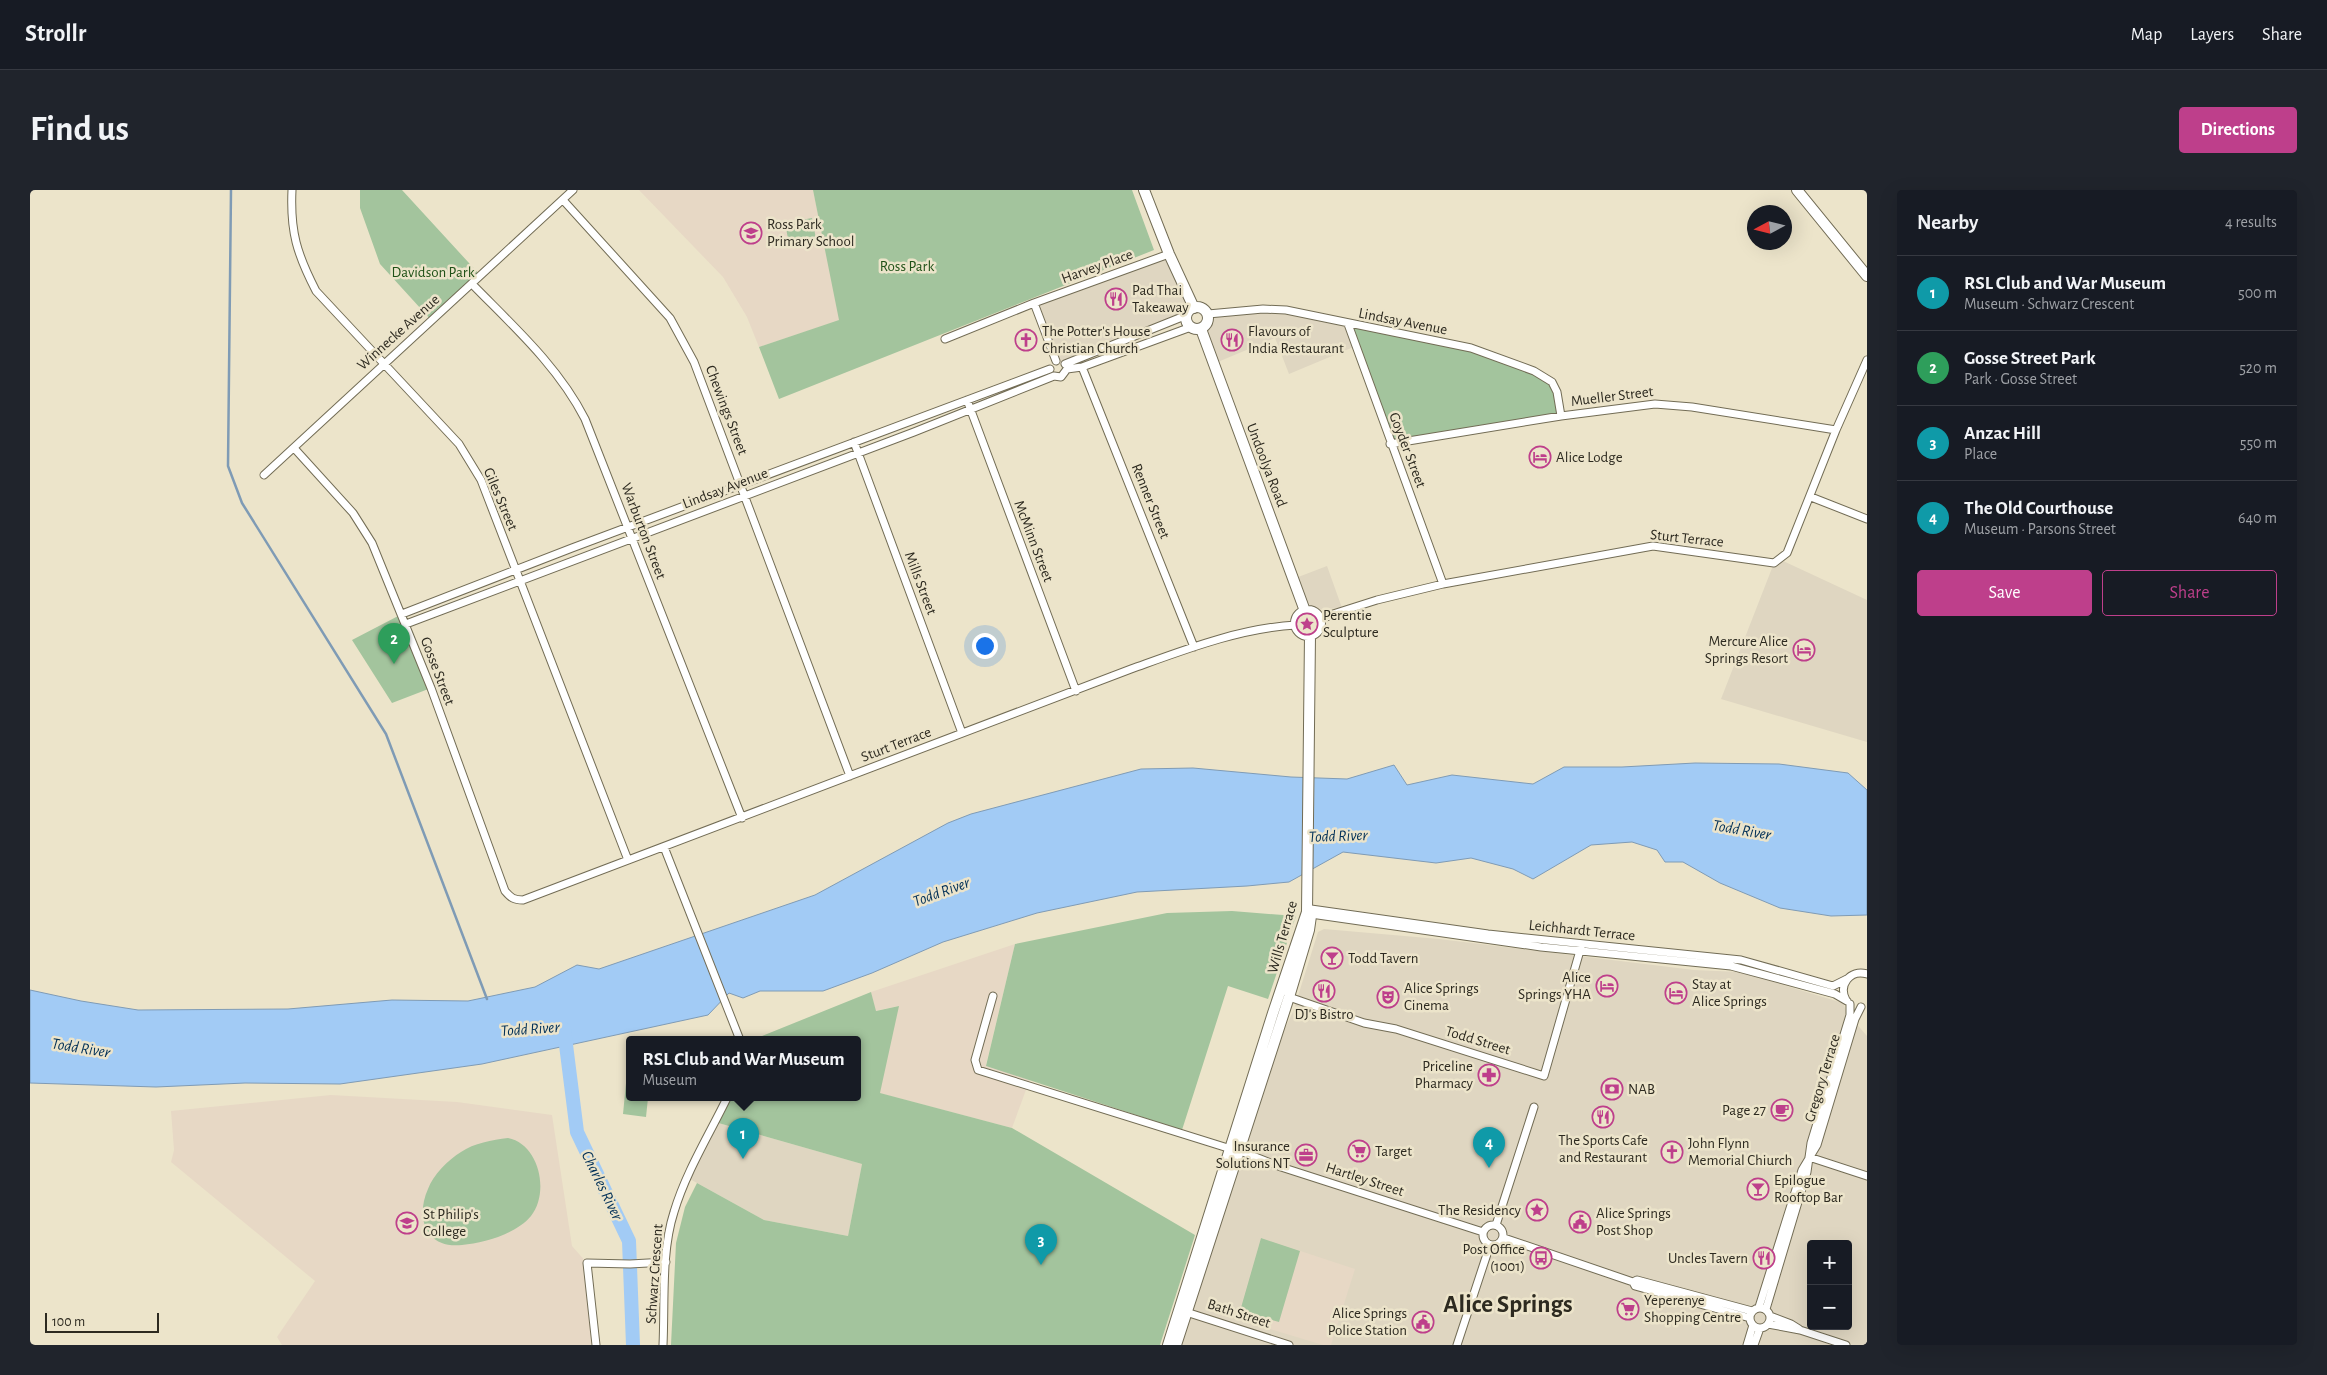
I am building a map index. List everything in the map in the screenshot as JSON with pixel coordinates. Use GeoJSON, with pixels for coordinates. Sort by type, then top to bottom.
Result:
{"type":"FeatureCollection","features":[{"type":"Feature","properties":{"kind":"main road"},"geometry":{"type":"LineString","coordinates":[[1144,190],[1170,254],[1190,311],[1187,322],[1196,328],[1208,321],[1208,314],[1204,309],[1190,311]]}},
{"type":"Feature","properties":{"kind":"main road"},"geometry":{"type":"LineString","coordinates":[[1796,190],[1867,276]]}},
{"type":"Feature","properties":{"kind":"main road","name":"Undoolya Road"},"geometry":{"type":"LineString","coordinates":[[1196,328],[1305,611]]}},
{"type":"Feature","properties":{"kind":"main road"},"geometry":{"type":"LineString","coordinates":[[1305,611],[1316,613],[1320,620],[1317,631],[1310,635],[1303,634],[1296,625],[1297,618],[1305,611]]}},
{"type":"Feature","properties":{"kind":"main road"},"geometry":{"type":"LineString","coordinates":[[1309,908],[1310,635]]}},
{"type":"Feature","properties":{"kind":"main road","name":"Wills Terrace"},"geometry":{"type":"LineString","coordinates":[[1168,1345],[1183,1311],[1235,1150],[1263,1072],[1284,995],[1309,930],[1309,908]]}},
{"type":"Feature","properties":{"kind":"main road","name":"Wills Terrace"},"geometry":{"type":"LineString","coordinates":[[1176,1345],[1183,1311]]}},
{"type":"Feature","properties":{"kind":"street","name":"Giles Street"},"geometry":{"type":"LineString","coordinates":[[292,190],[291,219],[296,242],[304,267],[316,291],[459,444],[481,480],[628,860]]}},
{"type":"Feature","properties":{"kind":"street","name":"Winnecke Avenue"},"geometry":{"type":"LineString","coordinates":[[264,475],[384,362],[472,284],[573,190]]}},
{"type":"Feature","properties":{"kind":"street","name":"Chewings Street"},"geometry":{"type":"LineString","coordinates":[[562,200],[670,318],[694,362],[850,776]]}},
{"type":"Feature","properties":{"kind":"street","name":"Harvey Place"},"geometry":{"type":"LineString","coordinates":[[945,339],[1034,303],[1170,254]]}},
{"type":"Feature","properties":{"kind":"street","name":"Warburton Street"},"geometry":{"type":"LineString","coordinates":[[472,284],[556,372],[574,396],[585,419],[742,818]]}},
{"type":"Feature","properties":{"kind":"street"},"geometry":{"type":"LineString","coordinates":[[1034,303],[1056,361],[1066,367],[1082,367],[1196,328]]}},
{"type":"Feature","properties":{"kind":"street","name":"Lindsay Avenue"},"geometry":{"type":"LineString","coordinates":[[1208,314],[1263,309],[1286,310],[1471,348],[1534,371],[1552,382],[1557,392],[1561,416]]}},
{"type":"Feature","properties":{"kind":"street"},"geometry":{"type":"LineString","coordinates":[[1066,367],[1190,311]]}},
{"type":"Feature","properties":{"kind":"street","name":"Goyder Street"},"geometry":{"type":"LineString","coordinates":[[1348,324],[1390,444],[1443,584]]}},
{"type":"Feature","properties":{"kind":"street","name":"Sturt Terrace"},"geometry":{"type":"LineString","coordinates":[[1320,620],[1377,600],[1443,584],[1653,546],[1774,563],[1787,553],[1811,497],[1836,430],[1867,360]]}},
{"type":"Feature","properties":{"kind":"street"},"geometry":{"type":"LineString","coordinates":[[1054,376],[1050,368],[1056,361]]}},
{"type":"Feature","properties":{"kind":"street","name":"Lindsay Avenue"},"geometry":{"type":"LineString","coordinates":[[406,624],[858,453],[1054,376],[1061,377],[1066,367]]}},
{"type":"Feature","properties":{"kind":"street","name":"Renner Street"},"geometry":{"type":"LineString","coordinates":[[1082,367],[1194,647]]}},
{"type":"Feature","properties":{"kind":"street","name":"Lindsay Avenue"},"geometry":{"type":"LineString","coordinates":[[402,614],[740,484],[1050,368]]}},
{"type":"Feature","properties":{"kind":"street","name":"McMinn Street"},"geometry":{"type":"LineString","coordinates":[[967,400],[1076,691]]}},
{"type":"Feature","properties":{"kind":"street","name":"Mueller Street"},"geometry":{"type":"LineString","coordinates":[[1390,444],[1561,416],[1655,404],[1692,407],[1836,430]]}},
{"type":"Feature","properties":{"kind":"street","name":"Mills Street"},"geometry":{"type":"LineString","coordinates":[[854,442],[962,733]]}},
{"type":"Feature","properties":{"kind":"street","name":"Gosse Street"},"geometry":{"type":"LineString","coordinates":[[294,448],[353,513],[372,543],[406,624],[505,890],[510,897]]}},
{"type":"Feature","properties":{"kind":"street"},"geometry":{"type":"LineString","coordinates":[[1811,497],[1867,520]]}},
{"type":"Feature","properties":{"kind":"street","name":"Sturt Terrace"},"geometry":{"type":"LineString","coordinates":[[510,897],[523,900],[1194,647],[1260,630],[1296,625]]}},
{"type":"Feature","properties":{"kind":"street"},"geometry":{"type":"LineString","coordinates":[[664,847],[738,1036]]}},
{"type":"Feature","properties":{"kind":"street","name":"Leichhardt Terrace"},"geometry":{"type":"LineString","coordinates":[[1309,908],[1400,928],[1731,966],[1835,994],[1848,1002],[1864,1007]]}},
{"type":"Feature","properties":{"kind":"street","name":"Leichhardt Terrace"},"geometry":{"type":"LineString","coordinates":[[1581,948],[1741,960],[1833,986],[1859,973],[1867,974]]}},
{"type":"Feature","properties":{"kind":"street","name":"Todd Street"},"geometry":{"type":"LineString","coordinates":[[1284,995],[1364,1023],[1396,1029],[1544,1076],[1581,948]]}},
{"type":"Feature","properties":{"kind":"street","name":"Gregory Terrace"},"geometry":{"type":"LineString","coordinates":[[1757,1311],[1807,1172],[1809,1157],[1850,1015],[1843,988],[1847,979]]}},
{"type":"Feature","properties":{"kind":"street","name":"Hartley Street"},"geometry":{"type":"LineString","coordinates":[[993,996],[975,1060],[978,1070],[1235,1150],[1283,1168],[1483,1232]]}},
{"type":"Feature","properties":{"kind":"street","name":"Gregory Terrace"},"geometry":{"type":"LineString","coordinates":[[1809,1157],[1817,1145],[1854,1019],[1864,1007]]}},
{"type":"Feature","properties":{"kind":"street","name":"Schwarz Crescent"},"geometry":{"type":"LineString","coordinates":[[663,1345],[669,1228],[678,1200],[726,1101]]}},
{"type":"Feature","properties":{"kind":"street"},"geometry":{"type":"LineString","coordinates":[[1496,1225],[1534,1107]]}},
{"type":"Feature","properties":{"kind":"street"},"geometry":{"type":"LineString","coordinates":[[1809,1157],[1867,1176]]}},
{"type":"Feature","properties":{"kind":"street"},"geometry":{"type":"LineString","coordinates":[[1496,1225],[1502,1230],[1504,1238],[1498,1245],[1490,1245],[1484,1240],[1483,1232],[1488,1226],[1496,1225]]}},
{"type":"Feature","properties":{"kind":"street"},"geometry":{"type":"LineString","coordinates":[[1504,1238],[1633,1282],[1635,1286],[1757,1311],[1792,1324],[1800,1330]]}},
{"type":"Feature","properties":{"kind":"street"},"geometry":{"type":"LineString","coordinates":[[1457,1345],[1490,1245]]}},
{"type":"Feature","properties":{"kind":"street"},"geometry":{"type":"LineString","coordinates":[[596,1345],[587,1263],[630,1264],[666,1262]]}},
{"type":"Feature","properties":{"kind":"street","name":"Bath Street"},"geometry":{"type":"LineString","coordinates":[[1183,1311],[1289,1345]]}},
{"type":"Feature","properties":{"kind":"street"},"geometry":{"type":"LineString","coordinates":[[1754,1345],[1757,1311]]}},
{"type":"Feature","properties":{"kind":"street"},"geometry":{"type":"LineString","coordinates":[[1768,1324],[1770,1316]]}},
{"type":"Feature","properties":{"kind":"street"},"geometry":{"type":"LineString","coordinates":[[1747,1345],[1757,1327],[1768,1324],[1800,1330],[1846,1345]]}},
{"type":"Feature","properties":{"kind":"shaded area","name":"Ross Park Primary School"},"geometry":{"type":"Polygon","coordinates":[[[639,190],[813,190],[840,320],[759,347],[747,317],[723,277],[639,190]]]}},
{"type":"Feature","properties":{"kind":"shaded area"},"geometry":{"type":"Polygon","coordinates":[[[1169,254],[1190,308],[1183,315],[1064,363],[1059,361],[1052,363],[1034,303],[1169,254]]]}},
{"type":"Feature","properties":{"kind":"shaded area"},"geometry":{"type":"Polygon","coordinates":[[[1263,309],[1348,324],[1356,346],[1289,374],[1275,338],[1213,364],[1203,325],[1204,315],[1263,309]]]}},
{"type":"Feature","properties":{"kind":"shaded area","name":"Mercure Alice Springs Resort"},"geometry":{"type":"Polygon","coordinates":[[[1781,560],[1867,600],[1867,742],[1721,699],[1774,563],[1781,560]]]}},
{"type":"Feature","properties":{"kind":"shaded area"},"geometry":{"type":"Polygon","coordinates":[[[1327,566],[1342,608],[1313,610],[1293,579],[1327,566]]]}},
{"type":"Feature","properties":{"kind":"shaded area"},"geometry":{"type":"Polygon","coordinates":[[[1324,929],[1439,939],[1694,970],[1740,972],[1843,1003],[1847,1013],[1867,1036],[1867,1345],[1176,1345],[1263,1072],[1293,1012],[1318,932],[1324,929]]]}},
{"type":"Feature","properties":{"kind":"shaded area"},"geometry":{"type":"Polygon","coordinates":[[[1015,944],[986,1065],[1030,1079],[1012,1128],[879,1093],[898,1006],[875,1011],[871,992],[1015,944]]]}},
{"type":"Feature","properties":{"kind":"shaded area","name":"St Philip's College"},"geometry":{"type":"Polygon","coordinates":[[[331,1095],[457,1102],[552,1115],[572,1246],[587,1263],[591,1345],[282,1345],[277,1337],[315,1281],[171,1162],[174,1150],[171,1111],[331,1095]]]}},
{"type":"Feature","properties":{"kind":"shaded area"},"geometry":{"type":"Polygon","coordinates":[[[715,1122],[862,1164],[848,1236],[764,1220],[688,1178],[715,1122]]]}},
{"type":"Feature","properties":{"kind":"shaded area"},"geometry":{"type":"Polygon","coordinates":[[[1261,1238],[1355,1269],[1331,1345],[1323,1345],[1237,1319],[1261,1238]]]}},
{"type":"Feature","properties":{"kind":"green space","name":"Davidson Park"},"geometry":{"type":"Polygon","coordinates":[[[360,190],[402,190],[480,275],[432,321],[380,264],[360,208],[360,190]]]}},
{"type":"Feature","properties":{"kind":"green space","name":"Ross Park"},"geometry":{"type":"Polygon","coordinates":[[[813,190],[1132,190],[1154,250],[779,399],[759,347],[839,320],[813,190]]]}},
{"type":"Feature","properties":{"kind":"green space"},"geometry":{"type":"Polygon","coordinates":[[[812,218],[816,239],[789,244],[785,223],[812,218]]]}},
{"type":"Feature","properties":{"kind":"green space"},"geometry":{"type":"Polygon","coordinates":[[[1348,324],[1471,348],[1552,382],[1561,416],[1390,444],[1348,324]]]}},
{"type":"Feature","properties":{"kind":"green space"},"geometry":{"type":"Polygon","coordinates":[[[402,614],[431,688],[392,703],[352,640],[402,614]]]}},
{"type":"Feature","properties":{"kind":"green space"},"geometry":{"type":"Polygon","coordinates":[[[1232,911],[1296,916],[1268,999],[1228,986],[1182,1130],[986,1066],[1015,944],[1167,913],[1232,911]]]}},
{"type":"Feature","properties":{"kind":"green space"},"geometry":{"type":"Polygon","coordinates":[[[871,992],[876,1011],[899,1006],[880,1093],[1012,1128],[1195,1235],[1160,1345],[671,1345],[676,1243],[685,1207],[697,1183],[764,1220],[848,1236],[862,1164],[715,1122],[726,1101],[861,1101],[861,1036],[762,1036],[871,992]]]}},
{"type":"Feature","properties":{"kind":"green space"},"geometry":{"type":"Polygon","coordinates":[[[626,1083],[626,1101],[648,1101],[646,1117],[623,1114],[626,1083]]]}},
{"type":"Feature","properties":{"kind":"green space"},"geometry":{"type":"Polygon","coordinates":[[[508,1138],[519,1142],[527,1149],[534,1159],[538,1170],[540,1195],[537,1206],[531,1216],[508,1233],[480,1242],[450,1245],[432,1237],[424,1221],[423,1211],[428,1189],[437,1173],[456,1155],[472,1146],[483,1142],[508,1138]]]}},
{"type":"Feature","properties":{"kind":"green space"},"geometry":{"type":"Polygon","coordinates":[[[1261,1238],[1300,1251],[1279,1322],[1240,1311],[1261,1238]]]}},
{"type":"Feature","properties":{"kind":"water","name":"Todd River"},"geometry":{"type":"Polygon","coordinates":[[[1695,763],[1779,764],[1848,773],[1867,790],[1867,915],[1831,916],[1780,908],[1720,883],[1683,862],[1665,862],[1657,850],[1632,842],[1591,845],[1533,879],[1513,869],[1471,858],[1436,863],[1343,852],[1289,882],[1137,892],[1037,913],[943,942],[872,973],[823,991],[760,991],[743,998],[729,993],[708,1015],[482,1064],[340,1084],[245,1083],[156,1087],[30,1083],[30,990],[81,1001],[138,1010],[288,1009],[392,1000],[468,1001],[535,987],[577,965],[599,969],[815,895],[948,823],[971,814],[1141,769],[1193,768],[1291,777],[1347,779],[1394,765],[1407,785],[1452,775],[1533,784],[1564,767],[1622,767],[1695,763]]]}},
{"type":"Feature","properties":{"kind":"waterway"},"geometry":{"type":"LineString","coordinates":[[231,190],[228,466],[242,503],[386,734],[487,999]]}},
{"type":"Feature","properties":{"kind":"waterway","name":"Charles River"},"geometry":{"type":"LineString","coordinates":[[564,1029],[577,1132],[629,1241],[633,1345]]}},
{"type":"Feature","properties":{"kind":"place","name":"Ross Park Primary School"},"geometry":{"type":"Point","coordinates":[751,233]}},
{"type":"Feature","properties":{"kind":"place","name":"Pad Thai Takeaway"},"geometry":{"type":"Point","coordinates":[1116,299]}},
{"type":"Feature","properties":{"kind":"place","name":"The Potter's House Christian Church"},"geometry":{"type":"Point","coordinates":[1026,340]}},
{"type":"Feature","properties":{"kind":"place","name":"Flavours of India Restaurant"},"geometry":{"type":"Point","coordinates":[1232,340]}},
{"type":"Feature","properties":{"kind":"place","name":"Alice Lodge"},"geometry":{"type":"Point","coordinates":[1540,457]}},
{"type":"Feature","properties":{"kind":"place","name":"Perentie Sculpture"},"geometry":{"type":"Point","coordinates":[1307,624]}},
{"type":"Feature","properties":{"kind":"place","name":"Mercure Alice Springs Resort"},"geometry":{"type":"Point","coordinates":[1804,650]}},
{"type":"Feature","properties":{"kind":"place","name":"Gosse Street Park"},"geometry":{"type":"Point","coordinates":[394,664]}},
{"type":"Feature","properties":{"kind":"place","name":"Todd Tavern"},"geometry":{"type":"Point","coordinates":[1332,958]}},
{"type":"Feature","properties":{"kind":"place","name":"Alice Springs YHA"},"geometry":{"type":"Point","coordinates":[1607,986]}},
{"type":"Feature","properties":{"kind":"place","name":"DJ's Bistro"},"geometry":{"type":"Point","coordinates":[1324,991]}},
{"type":"Feature","properties":{"kind":"place","name":"Stay at Alice Springs"},"geometry":{"type":"Point","coordinates":[1676,993]}},
{"type":"Feature","properties":{"kind":"place","name":"Alice Springs Cinema"},"geometry":{"type":"Point","coordinates":[1388,997]}},
{"type":"Feature","properties":{"kind":"place","name":"Priceline Pharmacy"},"geometry":{"type":"Point","coordinates":[1489,1075]}},
{"type":"Feature","properties":{"kind":"place","name":"NAB"},"geometry":{"type":"Point","coordinates":[1612,1089]}},
{"type":"Feature","properties":{"kind":"place","name":"Page 27"},"geometry":{"type":"Point","coordinates":[1782,1110]}},
{"type":"Feature","properties":{"kind":"place","name":"The Sports Cafe and Restaurant"},"geometry":{"type":"Point","coordinates":[1603,1117]}},
{"type":"Feature","properties":{"kind":"place","name":"Target"},"geometry":{"type":"Point","coordinates":[1359,1151]}},
{"type":"Feature","properties":{"kind":"place","name":"John Flynn Memorial Chiurch"},"geometry":{"type":"Point","coordinates":[1672,1152]}},
{"type":"Feature","properties":{"kind":"place","name":"Insurance Solutions NT"},"geometry":{"type":"Point","coordinates":[1306,1155]}},
{"type":"Feature","properties":{"kind":"place","name":"RSL Club and War Museum"},"geometry":{"type":"Point","coordinates":[743,1159]}},
{"type":"Feature","properties":{"kind":"place","name":"The Old Courthouse"},"geometry":{"type":"Point","coordinates":[1489,1168]}},
{"type":"Feature","properties":{"kind":"place","name":"Epilogue Rooftop Bar"},"geometry":{"type":"Point","coordinates":[1758,1189]}},
{"type":"Feature","properties":{"kind":"place","name":"The Residency"},"geometry":{"type":"Point","coordinates":[1537,1210]}},
{"type":"Feature","properties":{"kind":"place","name":"Alice Springs Post Shop"},"geometry":{"type":"Point","coordinates":[1580,1222]}},
{"type":"Feature","properties":{"kind":"place","name":"St Philip's College"},"geometry":{"type":"Point","coordinates":[407,1223]}},
{"type":"Feature","properties":{"kind":"place","name":"Post Office (1001)"},"geometry":{"type":"Point","coordinates":[1541,1258]}},
{"type":"Feature","properties":{"kind":"place","name":"Uncles Tavern"},"geometry":{"type":"Point","coordinates":[1764,1258]}},
{"type":"Feature","properties":{"kind":"place","name":"Anzac Hill"},"geometry":{"type":"Point","coordinates":[1041,1265]}},
{"type":"Feature","properties":{"kind":"place","name":"Yeperenye Shopping Centre"},"geometry":{"type":"Point","coordinates":[1628,1309]}},
{"type":"Feature","properties":{"kind":"place","name":"Alice Springs Police Station"},"geometry":{"type":"Point","coordinates":[1423,1322]}},
{"type":"Feature","properties":{"kind":"district","name":"Alice Springs"},"geometry":{"type":"Point","coordinates":[1508,1303]}}]}
